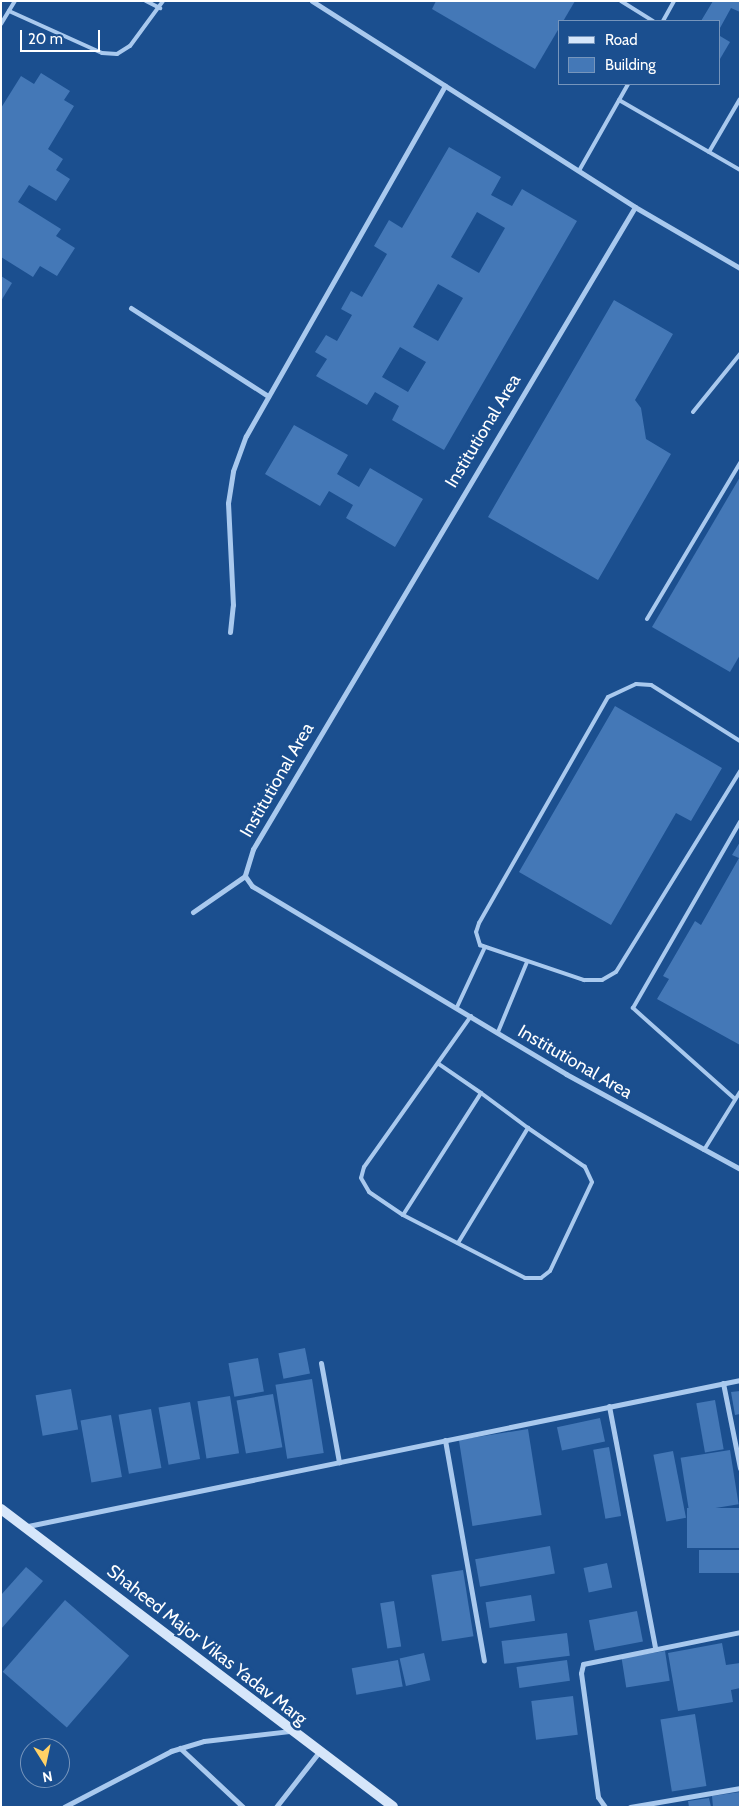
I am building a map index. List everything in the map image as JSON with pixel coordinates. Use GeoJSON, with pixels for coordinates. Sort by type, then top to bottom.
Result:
{"type":"FeatureCollection","features":[{"type":"Feature","properties":{"kind":"street"},"geometry":{"type":"LineString","coordinates":[[312,1],[580,169],[635,207],[740,268]]}},
{"type":"Feature","properties":{"kind":"street"},"geometry":{"type":"LineString","coordinates":[[325,8],[329,1]]}},
{"type":"Feature","properties":{"kind":"street"},"geometry":{"type":"LineString","coordinates":[[230,632],[232,606],[228,504],[233,471],[246,436],[445,86]]}},
{"type":"Feature","properties":{"kind":"street","name":"Institutional Area"},"geometry":{"type":"LineString","coordinates":[[635,207],[253,849],[245,876],[252,886],[498,1032],[740,1169]]}},
{"type":"Feature","properties":{"kind":"street"},"geometry":{"type":"LineString","coordinates":[[131,308],[268,396]]}},
{"type":"Feature","properties":{"kind":"street"},"geometry":{"type":"LineString","coordinates":[[193,912],[245,876]]}},
{"type":"Feature","properties":{"kind":"street"},"geometry":{"type":"LineString","coordinates":[[321,1363],[338,1462]]}},
{"type":"Feature","properties":{"kind":"street"},"geometry":{"type":"LineString","coordinates":[[28,1526],[740,1380]]}},
{"type":"Feature","properties":{"kind":"street"},"geometry":{"type":"LineString","coordinates":[[723,1382],[740,1468]]}},
{"type":"Feature","properties":{"kind":"street"},"geometry":{"type":"LineString","coordinates":[[609,1406],[655,1647]]}},
{"type":"Feature","properties":{"kind":"street"},"geometry":{"type":"LineString","coordinates":[[445,1440],[484,1661]]}},
{"type":"Feature","properties":{"kind":"street","name":"Shaheed Major Vikas Yadav Marg"},"geometry":{"type":"LineString","coordinates":[[1,1509],[28,1526],[291,1731],[393,1807]]}},
{"type":"Feature","properties":{"kind":"street"},"geometry":{"type":"LineString","coordinates":[[604,1807],[598,1796],[581,1673],[583,1664],[655,1647],[740,1632]]}},
{"type":"Feature","properties":{"kind":"street"},"geometry":{"type":"LineString","coordinates":[[64,1807],[180,1748],[212,1740],[291,1731]]}},
{"type":"Feature","properties":{"kind":"street"},"geometry":{"type":"LineString","coordinates":[[180,1748],[243,1807]]}},
{"type":"Feature","properties":{"kind":"street"},"geometry":{"type":"LineString","coordinates":[[276,1807],[319,1752]]}},
{"type":"Feature","properties":{"kind":"street"},"geometry":{"type":"LineString","coordinates":[[630,1807],[740,1788]]}},
{"type":"Feature","properties":{"kind":"lane"},"geometry":{"type":"LineString","coordinates":[[1,24],[15,1]]}},
{"type":"Feature","properties":{"kind":"lane"},"geometry":{"type":"LineString","coordinates":[[146,1],[160,8]]}},
{"type":"Feature","properties":{"kind":"lane"},"geometry":{"type":"LineString","coordinates":[[9,11],[102,53],[116,54],[130,46],[160,8],[163,1]]}},
{"type":"Feature","properties":{"kind":"lane"},"geometry":{"type":"LineString","coordinates":[[621,1],[651,20]]}},
{"type":"Feature","properties":{"kind":"lane"},"geometry":{"type":"LineString","coordinates":[[664,20],[674,1]]}},
{"type":"Feature","properties":{"kind":"lane"},"geometry":{"type":"LineString","coordinates":[[580,169],[627,85]]}},
{"type":"Feature","properties":{"kind":"lane"},"geometry":{"type":"LineString","coordinates":[[709,152],[740,99]]}},
{"type":"Feature","properties":{"kind":"lane"},"geometry":{"type":"LineString","coordinates":[[619,100],[740,170]]}},
{"type":"Feature","properties":{"kind":"lane"},"geometry":{"type":"LineString","coordinates":[[694,412],[740,354]]}},
{"type":"Feature","properties":{"kind":"lane"},"geometry":{"type":"LineString","coordinates":[[648,619],[740,463]]}},
{"type":"Feature","properties":{"kind":"lane"},"geometry":{"type":"LineString","coordinates":[[740,741],[651,685],[636,684],[608,697],[479,923],[476,937],[484,949],[584,980],[602,980],[616,972],[740,770]]}},
{"type":"Feature","properties":{"kind":"lane"},"geometry":{"type":"LineString","coordinates":[[735,1100],[633,1008],[740,822]]}},
{"type":"Feature","properties":{"kind":"lane"},"geometry":{"type":"LineString","coordinates":[[457,1007],[484,949]]}},
{"type":"Feature","properties":{"kind":"lane"},"geometry":{"type":"LineString","coordinates":[[498,1032],[526,962]]}},
{"type":"Feature","properties":{"kind":"lane"},"geometry":{"type":"LineString","coordinates":[[439,1064],[585,1167],[592,1182],[550,1271],[541,1278],[525,1278],[403,1215],[369,1192],[361,1178],[364,1167],[472,1016]]}},
{"type":"Feature","properties":{"kind":"lane"},"geometry":{"type":"LineString","coordinates":[[704,1150],[740,1092]]}},
{"type":"Feature","properties":{"kind":"lane"},"geometry":{"type":"LineString","coordinates":[[403,1215],[481,1093]]}},
{"type":"Feature","properties":{"kind":"lane"},"geometry":{"type":"LineString","coordinates":[[458,1243],[528,1128]]}},
{"type":"Feature","properties":{"kind":"building"},"geometry":{"type":"Polygon","coordinates":[[[436,1],[575,1],[564,20],[558,20],[558,30],[535,69],[432,9],[436,1]]]}},
{"type":"Feature","properties":{"kind":"building"},"geometry":{"type":"Polygon","coordinates":[[[713,1],[740,1],[740,12],[731,8],[721,26],[721,20],[702,20],[713,1]]]}},
{"type":"Feature","properties":{"kind":"building"},"geometry":{"type":"Polygon","coordinates":[[[721,37],[730,42],[721,57],[721,37]]]}},
{"type":"Feature","properties":{"kind":"building"},"geometry":{"type":"Polygon","coordinates":[[[41,73],[70,91],[64,100],[74,106],[48,149],[63,159],[56,170],[70,179],[56,201],[29,185],[18,202],[61,229],[56,236],[75,248],[57,276],[40,266],[33,277],[1,257],[1,108],[21,76],[34,84],[41,73]]]}},
{"type":"Feature","properties":{"kind":"building"},"geometry":{"type":"Polygon","coordinates":[[[449,147],[501,177],[491,195],[512,206],[522,189],[577,221],[444,450],[392,420],[399,406],[375,392],[367,405],[316,376],[327,359],[315,352],[326,335],[337,341],[352,315],[341,309],[351,291],[362,297],[387,254],[374,246],[389,220],[402,228],[449,147]],[[477,212],[451,257],[479,273],[505,228],[477,212]],[[438,284],[413,327],[438,341],[463,298],[438,284]],[[400,347],[382,377],[408,392],[426,362],[400,347]]]}},
{"type":"Feature","properties":{"kind":"building"},"geometry":{"type":"Polygon","coordinates":[[[1,276],[12,283],[1,301],[1,276]]]}},
{"type":"Feature","properties":{"kind":"building"},"geometry":{"type":"Polygon","coordinates":[[[614,300],[673,334],[635,400],[641,408],[646,439],[671,454],[598,580],[488,517],[614,300]]]}},
{"type":"Feature","properties":{"kind":"building"},"geometry":{"type":"Polygon","coordinates":[[[294,425],[348,455],[337,474],[359,487],[370,468],[423,499],[395,547],[346,518],[353,505],[329,491],[320,506],[265,474],[294,425]]]}},
{"type":"Feature","properties":{"kind":"building"},"geometry":{"type":"Polygon","coordinates":[[[740,477],[740,655],[730,672],[652,627],[740,477]]]}},
{"type":"Feature","properties":{"kind":"building"},"geometry":{"type":"Polygon","coordinates":[[[615,706],[722,768],[691,821],[676,813],[611,925],[519,872],[615,706]]]}},
{"type":"Feature","properties":{"kind":"building"},"geometry":{"type":"Polygon","coordinates":[[[740,842],[740,1045],[657,999],[669,979],[663,976],[695,921],[701,925],[739,858],[732,855],[740,842]]]}},
{"type":"Feature","properties":{"kind":"building"},"geometry":{"type":"Polygon","coordinates":[[[305,1348],[310,1374],[283,1379],[278,1353],[305,1348]]]}},
{"type":"Feature","properties":{"kind":"building"},"geometry":{"type":"Polygon","coordinates":[[[258,1358],[264,1391],[234,1397],[228,1363],[258,1358]]]}},
{"type":"Feature","properties":{"kind":"building"},"geometry":{"type":"Polygon","coordinates":[[[312,1379],[324,1453],[287,1459],[275,1385],[312,1379]]]}},
{"type":"Feature","properties":{"kind":"building"},"geometry":{"type":"Polygon","coordinates":[[[71,1389],[78,1429],[43,1436],[36,1395],[71,1389]]]}},
{"type":"Feature","properties":{"kind":"building"},"geometry":{"type":"Polygon","coordinates":[[[740,1391],[740,1414],[735,1415],[731,1392],[740,1391]]]}},
{"type":"Feature","properties":{"kind":"building"},"geometry":{"type":"Polygon","coordinates":[[[273,1394],[282,1447],[246,1454],[237,1400],[273,1394]]]}},
{"type":"Feature","properties":{"kind":"building"},"geometry":{"type":"Polygon","coordinates":[[[230,1396],[239,1453],[206,1458],[197,1401],[230,1396]]]}},
{"type":"Feature","properties":{"kind":"building"},"geometry":{"type":"Polygon","coordinates":[[[715,1400],[724,1449],[705,1453],[696,1403],[715,1400]]]}},
{"type":"Feature","properties":{"kind":"building"},"geometry":{"type":"Polygon","coordinates":[[[190,1402],[200,1459],[169,1465],[158,1408],[190,1402]]]}},
{"type":"Feature","properties":{"kind":"building"},"geometry":{"type":"Polygon","coordinates":[[[151,1409],[161,1468],[129,1474],[119,1415],[151,1409]]]}},
{"type":"Feature","properties":{"kind":"building"},"geometry":{"type":"Polygon","coordinates":[[[111,1415],[122,1477],[91,1482],[80,1420],[111,1415]]]}},
{"type":"Feature","properties":{"kind":"building"},"geometry":{"type":"Polygon","coordinates":[[[600,1418],[605,1441],[562,1451],[557,1427],[600,1418]]]}},
{"type":"Feature","properties":{"kind":"building"},"geometry":{"type":"Polygon","coordinates":[[[528,1429],[542,1515],[472,1526],[459,1440],[528,1429]]]}},
{"type":"Feature","properties":{"kind":"building"},"geometry":{"type":"Polygon","coordinates":[[[609,1447],[621,1516],[605,1519],[593,1450],[609,1447]]]}},
{"type":"Feature","properties":{"kind":"building"},"geometry":{"type":"Polygon","coordinates":[[[730,1450],[739,1504],[689,1512],[681,1458],[730,1450]]]}},
{"type":"Feature","properties":{"kind":"building"},"geometry":{"type":"Polygon","coordinates":[[[673,1451],[686,1518],[666,1522],[653,1455],[673,1451]]]}},
{"type":"Feature","properties":{"kind":"building"},"geometry":{"type":"Polygon","coordinates":[[[687,1508],[740,1508],[740,1548],[687,1548],[687,1508]]]}},
{"type":"Feature","properties":{"kind":"building"},"geometry":{"type":"Polygon","coordinates":[[[550,1546],[555,1574],[480,1587],[475,1559],[550,1546]]]}},
{"type":"Feature","properties":{"kind":"building"},"geometry":{"type":"Polygon","coordinates":[[[699,1550],[740,1550],[740,1573],[699,1573],[699,1550]]]}},
{"type":"Feature","properties":{"kind":"building"},"geometry":{"type":"Polygon","coordinates":[[[607,1563],[612,1587],[589,1592],[584,1568],[607,1563]]]}},
{"type":"Feature","properties":{"kind":"building"},"geometry":{"type":"Polygon","coordinates":[[[26,1567],[43,1581],[1,1629],[1,1595],[26,1567]]]}},
{"type":"Feature","properties":{"kind":"building"},"geometry":{"type":"Polygon","coordinates":[[[463,1570],[473,1636],[442,1641],[431,1575],[463,1570]]]}},
{"type":"Feature","properties":{"kind":"building"},"geometry":{"type":"Polygon","coordinates":[[[531,1595],[535,1621],[490,1628],[486,1602],[531,1595]]]}},
{"type":"Feature","properties":{"kind":"building"},"geometry":{"type":"Polygon","coordinates":[[[65,1600],[129,1656],[67,1727],[3,1672],[65,1600]]]}},
{"type":"Feature","properties":{"kind":"building"},"geometry":{"type":"Polygon","coordinates":[[[394,1601],[401,1646],[387,1649],[380,1603],[394,1601]]]}},
{"type":"Feature","properties":{"kind":"building"},"geometry":{"type":"Polygon","coordinates":[[[637,1611],[643,1641],[595,1651],[589,1620],[637,1611]]]}},
{"type":"Feature","properties":{"kind":"building"},"geometry":{"type":"Polygon","coordinates":[[[567,1633],[570,1656],[504,1664],[501,1641],[567,1633]]]}},
{"type":"Feature","properties":{"kind":"building"},"geometry":{"type":"Polygon","coordinates":[[[722,1643],[726,1665],[740,1663],[740,1688],[731,1690],[733,1702],[678,1711],[668,1653],[722,1643]]]}},
{"type":"Feature","properties":{"kind":"building"},"geometry":{"type":"Polygon","coordinates":[[[665,1651],[670,1681],[626,1688],[622,1658],[665,1651]]]}},
{"type":"Feature","properties":{"kind":"building"},"geometry":{"type":"Polygon","coordinates":[[[424,1653],[430,1680],[406,1686],[400,1659],[424,1653]]]}},
{"type":"Feature","properties":{"kind":"building"},"geometry":{"type":"Polygon","coordinates":[[[398,1660],[403,1687],[356,1695],[352,1668],[398,1660]]]}},
{"type":"Feature","properties":{"kind":"building"},"geometry":{"type":"Polygon","coordinates":[[[567,1660],[570,1681],[519,1688],[516,1667],[567,1660]]]}},
{"type":"Feature","properties":{"kind":"building"},"geometry":{"type":"Polygon","coordinates":[[[573,1696],[578,1735],[536,1740],[531,1701],[573,1696]]]}},
{"type":"Feature","properties":{"kind":"building"},"geometry":{"type":"Polygon","coordinates":[[[695,1714],[706,1786],[672,1792],[660,1719],[695,1714]]]}},
{"type":"Feature","properties":{"kind":"building"},"geometry":{"type":"Polygon","coordinates":[[[740,1792],[740,1807],[713,1807],[712,1796],[740,1792]]]}},
{"type":"Feature","properties":{"kind":"building"},"geometry":{"type":"Polygon","coordinates":[[[709,1798],[711,1807],[689,1807],[688,1801],[709,1798]]]}}]}
